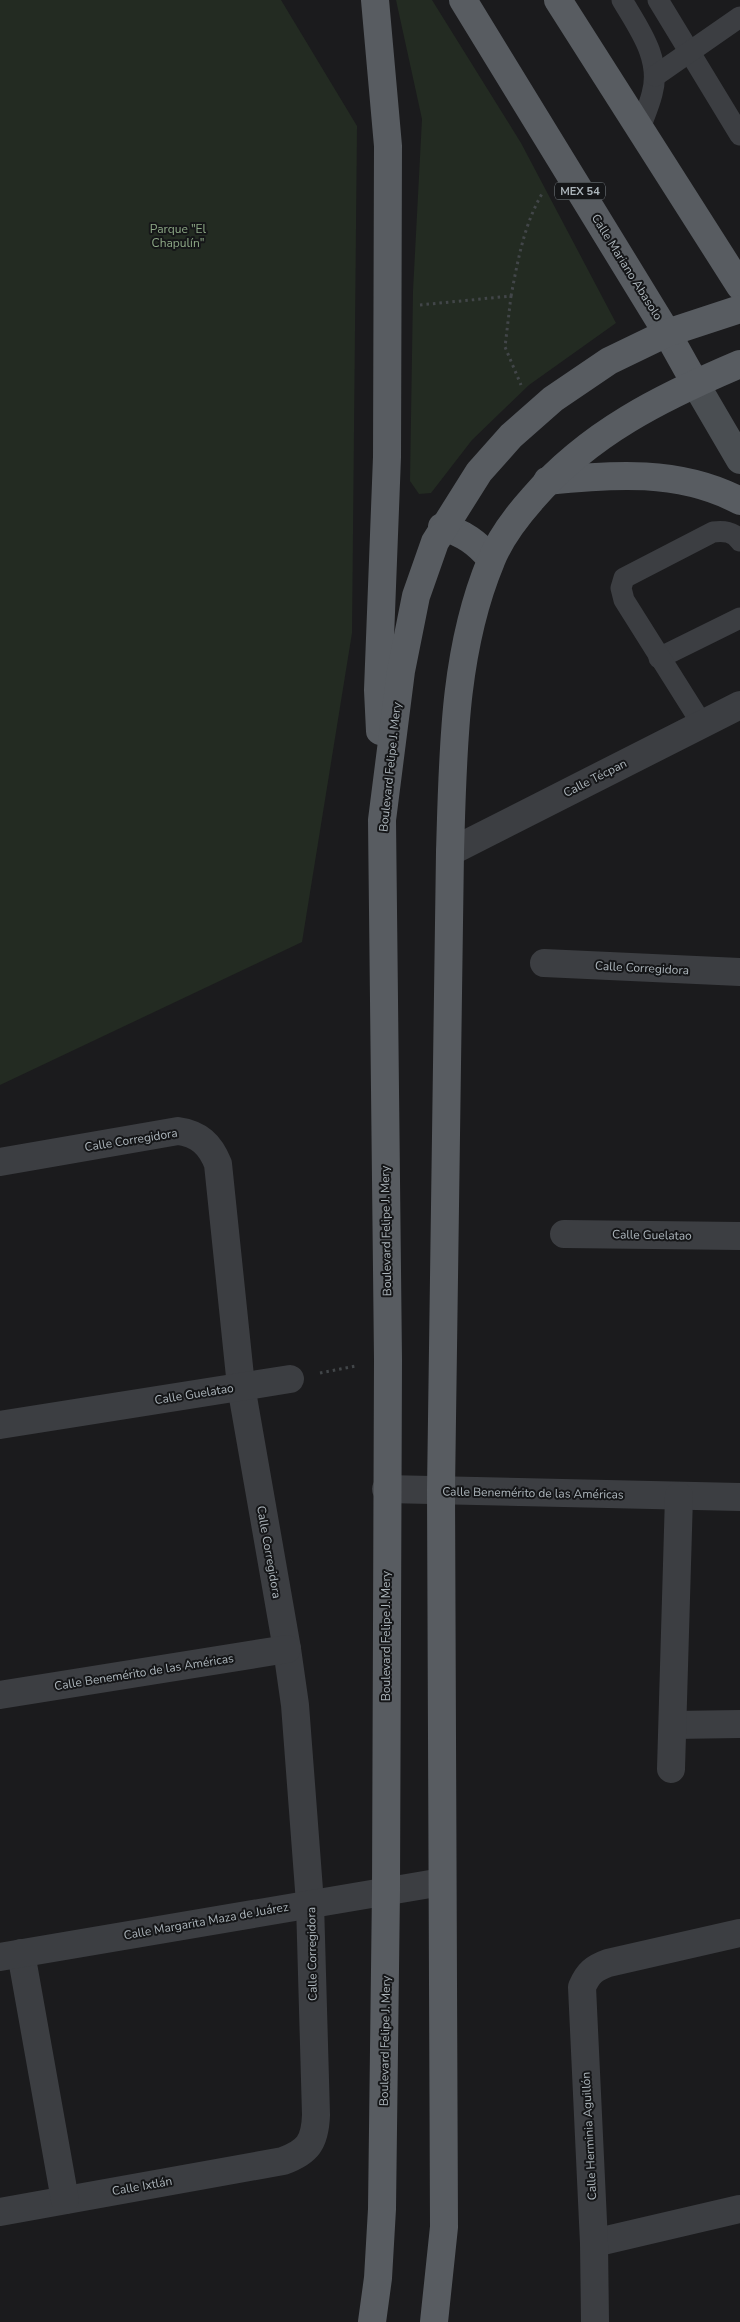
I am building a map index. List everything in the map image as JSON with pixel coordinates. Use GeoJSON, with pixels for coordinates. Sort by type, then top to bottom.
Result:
{"type":"FeatureCollection","features":[{"type":"Feature","properties":{"kind":"main road"},"geometry":{"type":"LineString","coordinates":[[375,0],[388,146],[387,457],[378,690],[382,820]]}},
{"type":"Feature","properties":{"kind":"main road","name":"Calle Mariano Abasolo"},"geometry":{"type":"LineString","coordinates":[[463,0],[667,333],[740,460]]}},
{"type":"Feature","properties":{"kind":"main road"},"geometry":{"type":"LineString","coordinates":[[558,0],[740,286]]}},
{"type":"Feature","properties":{"kind":"main road"},"geometry":{"type":"LineString","coordinates":[[708,236],[740,248]]}},
{"type":"Feature","properties":{"kind":"main road","name":"Boulevard Felipe J. Mery"},"geometry":{"type":"LineString","coordinates":[[372,2322],[378,2278],[382,2210],[386,1890],[386,1489],[388,1360],[382,820],[401,671],[416,596],[442,527],[479,472],[511,436],[553,400],[609,360],[667,333],[740,308]]}},
{"type":"Feature","properties":{"kind":"main road"},"geometry":{"type":"LineString","coordinates":[[434,2322],[444,2227],[441,1490],[450,852],[458,696],[469,630],[479,590],[491,559],[516,516],[547,481],[577,453],[607,430],[648,406],[740,364]]}},
{"type":"Feature","properties":{"kind":"main road"},"geometry":{"type":"LineString","coordinates":[[547,481],[606,474],[653,476],[692,483],[740,501]]}},
{"type":"Feature","properties":{"kind":"main road"},"geometry":{"type":"LineString","coordinates":[[442,527],[468,537],[491,559]]}},
{"type":"Feature","properties":{"kind":"street","name":"Calle Técpan"},"geometry":{"type":"LineString","coordinates":[[450,852],[740,705]]}},
{"type":"Feature","properties":{"kind":"street","name":"Calle Corregidora"},"geometry":{"type":"LineString","coordinates":[[544,963],[740,972]]}},
{"type":"Feature","properties":{"kind":"street","name":"Calle Corregidora"},"geometry":{"type":"LineString","coordinates":[[0,1162],[178,1131],[190,1133],[202,1139],[212,1149],[218,1164],[240,1386],[287,1649],[295,1705],[310,1903],[315,2129],[309,2145],[299,2155],[283,2161]]}},
{"type":"Feature","properties":{"kind":"street","name":"Calle Guelatao"},"geometry":{"type":"LineString","coordinates":[[564,1234],[740,1236]]}},
{"type":"Feature","properties":{"kind":"street","name":"Calle Guelatao"},"geometry":{"type":"LineString","coordinates":[[0,1425],[290,1379]]}},
{"type":"Feature","properties":{"kind":"street","name":"Calle Benemérito de las Américas"},"geometry":{"type":"LineString","coordinates":[[386,1489],[740,1498]]}},
{"type":"Feature","properties":{"kind":"street"},"geometry":{"type":"LineString","coordinates":[[671,1769],[679,1496]]}},
{"type":"Feature","properties":{"kind":"street","name":"Calle Benemérito de las Américas"},"geometry":{"type":"LineString","coordinates":[[0,1695],[287,1649]]}},
{"type":"Feature","properties":{"kind":"street"},"geometry":{"type":"LineString","coordinates":[[673,1725],[740,1724]]}},
{"type":"Feature","properties":{"kind":"street","name":"Calle Margarita Maza de Juárez"},"geometry":{"type":"LineString","coordinates":[[10,1955],[442,1882]]}},
{"type":"Feature","properties":{"kind":"street","name":"Calle Herminia Aguillón"},"geometry":{"type":"LineString","coordinates":[[595,2322],[594,2243],[582,1987],[587,1976],[594,1968],[608,1963],[740,1933]]}},
{"type":"Feature","properties":{"kind":"street"},"geometry":{"type":"LineString","coordinates":[[10,1955],[65,2200]]}},
{"type":"Feature","properties":{"kind":"street","name":"Calle Ixtlán"},"geometry":{"type":"LineString","coordinates":[[0,2212],[283,2161]]}},
{"type":"Feature","properties":{"kind":"street"},"geometry":{"type":"LineString","coordinates":[[594,2243],[740,2209]]}},
{"type":"Feature","properties":{"kind":"lane"},"geometry":{"type":"LineString","coordinates":[[622,0],[646,42],[653,59],[655,76],[652,94],[640,128]]}},
{"type":"Feature","properties":{"kind":"lane"},"geometry":{"type":"LineString","coordinates":[[658,0],[740,135]]}},
{"type":"Feature","properties":{"kind":"lane"},"geometry":{"type":"LineString","coordinates":[[655,76],[740,17]]}},
{"type":"Feature","properties":{"kind":"lane"},"geometry":{"type":"LineString","coordinates":[[702,724],[624,600],[621,588],[624,578],[713,532],[724,531],[737,536],[740,541]]}},
{"type":"Feature","properties":{"kind":"lane"},"geometry":{"type":"LineString","coordinates":[[659,658],[740,618]]}},
{"type":"Feature","properties":{"kind":"path"},"geometry":{"type":"LineString","coordinates":[[539,412],[519,380],[505,347],[510,296],[521,246],[532,209],[545,188],[565,167]]}},
{"type":"Feature","properties":{"kind":"path"},"geometry":{"type":"LineString","coordinates":[[387,308],[510,296]]}},
{"type":"Feature","properties":{"kind":"path"},"geometry":{"type":"LineString","coordinates":[[290,1379],[388,1360]]}},
{"type":"Feature","properties":{"kind":"green space","name":"Parque \"El Chapulín\""},"geometry":{"type":"Polygon","coordinates":[[[0,0],[281,0],[357,126],[352,633],[302,942],[0,1085],[0,0]]]}},
{"type":"Feature","properties":{"kind":"green space"},"geometry":{"type":"Polygon","coordinates":[[[396,0],[432,0],[521,143],[616,323],[529,385],[472,440],[431,493],[419,494],[410,481],[413,291],[422,119],[396,0]]]}}]}
